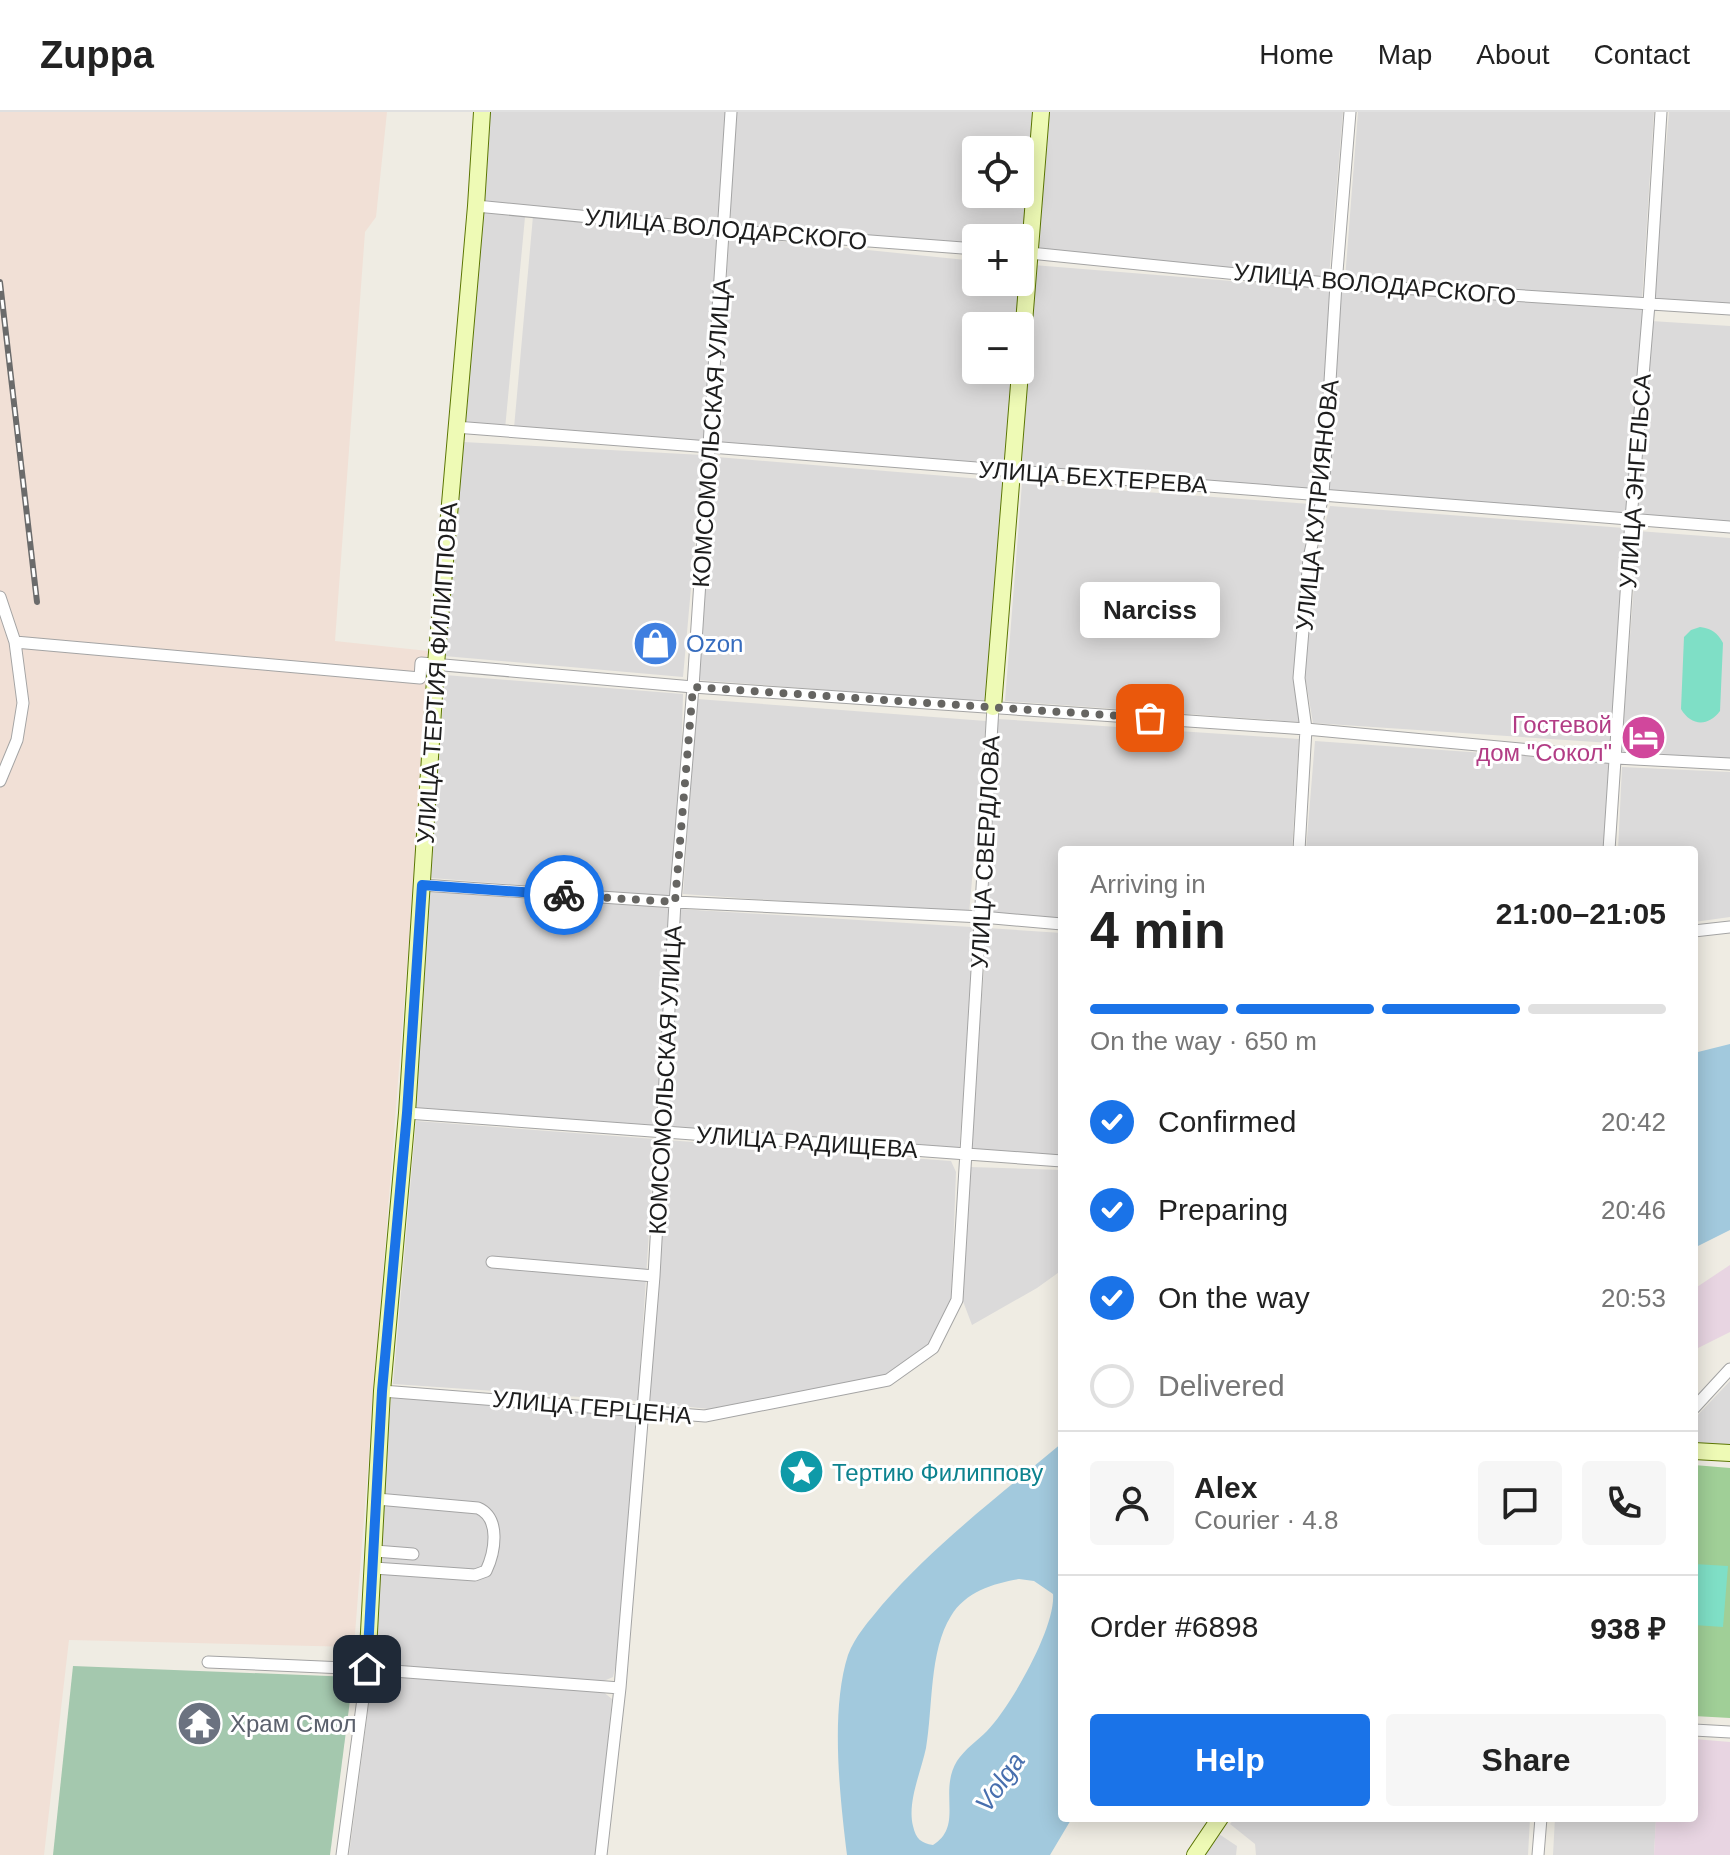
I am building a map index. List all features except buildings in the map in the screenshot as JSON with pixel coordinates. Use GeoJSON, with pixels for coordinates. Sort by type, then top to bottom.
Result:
{"type":"FeatureCollection","features":[{"type":"Feature","properties":{"kind":"street","name":"УЛИЦА ТЕРТИЯ ФИЛИППОВА"},"geometry":{"type":"LineString","coordinates":[[342,1855],[367,1669],[382,1391],[407,1113],[422,885],[431,664],[476,206],[482,112]]}},
{"type":"Feature","properties":{"kind":"street","name":"КОМСОМОЛЬСКАЯ УЛИЦА"},"geometry":{"type":"LineString","coordinates":[[601,1855],[620,1688],[654,1276],[675,902],[693,687],[731,112]]}},
{"type":"Feature","properties":{"kind":"street","name":"УЛИЦА СВЕРДЛОВА"},"geometry":{"type":"LineString","coordinates":[[1029,224],[1041,112]]}},
{"type":"Feature","properties":{"kind":"street","name":"УЛИЦА КУПРИЯНОВА"},"geometry":{"type":"LineString","coordinates":[[1299,846],[1306,729],[1299,678],[1309,558],[1323,495],[1350,112]]}},
{"type":"Feature","properties":{"kind":"street","name":"УЛИЦА ЭНГЕЛЬСА"},"geometry":{"type":"LineString","coordinates":[[1609,846],[1661,112]]}},
{"type":"Feature","properties":{"kind":"street","name":"УЛИЦА ВОЛОДАРСКОГО"},"geometry":{"type":"LineString","coordinates":[[476,206],[724,230],[962,248]]}},
{"type":"Feature","properties":{"kind":"street","name":"УЛИЦА ВОЛОДАРСКОГО"},"geometry":{"type":"LineString","coordinates":[[1034,253],[1336,284],[1730,309]]}},
{"type":"Feature","properties":{"kind":"street","name":"УЛИЦА СВЕРДЛОВА"},"geometry":{"type":"LineString","coordinates":[[933,1348],[957,1300],[993,707],[1013,471],[1023,296]]}},
{"type":"Feature","properties":{"kind":"street","name":"УЛИЦА БЕХТЕРЕВА"},"geometry":{"type":"LineString","coordinates":[[455,427],[1730,527]]}},
{"type":"Feature","properties":{"kind":"street"},"geometry":{"type":"LineString","coordinates":[[0,781],[17,740],[23,703],[15,642],[1,601]]}},
{"type":"Feature","properties":{"kind":"street"},"geometry":{"type":"LineString","coordinates":[[15,642],[420,678],[421,663],[693,687],[1306,729],[1616,758],[1730,764]]}},
{"type":"Feature","properties":{"kind":"street"},"geometry":{"type":"LineString","coordinates":[[422,885],[1058,924]]}},
{"type":"Feature","properties":{"kind":"street"},"geometry":{"type":"LineString","coordinates":[[1698,931],[1730,927]]}},
{"type":"Feature","properties":{"kind":"street","name":"УЛИЦА РАДИЩЕВА"},"geometry":{"type":"LineString","coordinates":[[407,1113],[1058,1161]]}},
{"type":"Feature","properties":{"kind":"street"},"geometry":{"type":"LineString","coordinates":[[492,1262],[654,1276]]}},
{"type":"Feature","properties":{"kind":"street","name":"УЛИЦА ГЕРЦЕНА"},"geometry":{"type":"LineString","coordinates":[[382,1391],[705,1416],[888,1380],[933,1348]]}},
{"type":"Feature","properties":{"kind":"street"},"geometry":{"type":"LineString","coordinates":[[1698,1404],[1730,1369]]}},
{"type":"Feature","properties":{"kind":"street"},"geometry":{"type":"LineString","coordinates":[[1698,1451],[1730,1453]]}},
{"type":"Feature","properties":{"kind":"street"},"geometry":{"type":"LineString","coordinates":[[374,1568],[475,1575],[486,1571],[494,1524],[487,1512],[466,1505],[377,1499]]}},
{"type":"Feature","properties":{"kind":"street"},"geometry":{"type":"LineString","coordinates":[[375,1551],[413,1554]]}},
{"type":"Feature","properties":{"kind":"street"},"geometry":{"type":"LineString","coordinates":[[208,1662],[367,1669],[620,1688]]}},
{"type":"Feature","properties":{"kind":"street"},"geometry":{"type":"LineString","coordinates":[[1698,1730],[1730,1732]]}},
{"type":"Feature","properties":{"kind":"street"},"geometry":{"type":"LineString","coordinates":[[1195,1855],[1217,1822]]}},
{"type":"Feature","properties":{"kind":"street"},"geometry":{"type":"LineString","coordinates":[[1538,1855],[1541,1822]]}},
{"type":"Feature","properties":{"kind":"shaded area"},"geometry":{"type":"Polygon","coordinates":[[[0,112],[387,112],[376,217],[365,232],[335,641],[428,651],[414,876],[354,1647],[69,1640],[44,1855],[0,1855],[0,112]]]}},
{"type":"Feature","properties":{"kind":"shaded area"},"geometry":{"type":"Polygon","coordinates":[[[487,112],[726,112],[719,218],[715,224],[481,201],[487,112]]]}},
{"type":"Feature","properties":{"kind":"shaded area"},"geometry":{"type":"Polygon","coordinates":[[[736,112],[1034,112],[1032,136],[962,136],[962,208],[1027,208],[1026,224],[962,224],[962,247],[734,227],[730,215],[736,112]]]}},
{"type":"Feature","properties":{"kind":"shaded area"},"geometry":{"type":"Polygon","coordinates":[[[1046,112],[1343,112],[1329,277],[1037,252],[1046,112]]]}},
{"type":"Feature","properties":{"kind":"shaded area"},"geometry":{"type":"Polygon","coordinates":[[[1358,112],[1654,112],[1642,300],[1345,279],[1358,112]]]}},
{"type":"Feature","properties":{"kind":"shaded area"},"geometry":{"type":"Polygon","coordinates":[[[1669,112],[1730,112],[1730,303],[1653,299],[1669,112]]]}},
{"type":"Feature","properties":{"kind":"shaded area"},"geometry":{"type":"Polygon","coordinates":[[[480,212],[525,217],[505,429],[465,426],[480,212]]]}},
{"type":"Feature","properties":{"kind":"shaded area"},"geometry":{"type":"Polygon","coordinates":[[[533,216],[719,234],[703,445],[514,428],[533,216]]]}},
{"type":"Feature","properties":{"kind":"shaded area"},"geometry":{"type":"Polygon","coordinates":[[[729,236],[962,260],[962,296],[1022,296],[1021,312],[962,312],[962,384],[1015,384],[1009,469],[716,447],[729,236]]]}},
{"type":"Feature","properties":{"kind":"shaded area"},"geometry":{"type":"Polygon","coordinates":[[[1034,265],[1331,289],[1318,491],[1021,468],[1026,384],[1034,384],[1034,312],[1030,312],[1031,296],[1034,296],[1034,265]]]}},
{"type":"Feature","properties":{"kind":"shaded area"},"geometry":{"type":"Polygon","coordinates":[[[1341,290],[1643,310],[1627,514],[1329,490],[1341,290]]]}},
{"type":"Feature","properties":{"kind":"shaded area"},"geometry":{"type":"Polygon","coordinates":[[[1651,321],[1730,326],[1730,529],[1638,522],[1651,321]]]}},
{"type":"Feature","properties":{"kind":"shaded area"},"geometry":{"type":"Polygon","coordinates":[[[463,442],[703,455],[683,677],[444,656],[463,442]]]}},
{"type":"Feature","properties":{"kind":"shaded area"},"geometry":{"type":"Polygon","coordinates":[[[717,457],[1006,481],[985,702],[698,680],[712,467],[717,457]]]}},
{"type":"Feature","properties":{"kind":"shaded area"},"geometry":{"type":"Polygon","coordinates":[[[1022,483],[1310,504],[1294,680],[1299,722],[1005,701],[1022,483]]]}},
{"type":"Feature","properties":{"kind":"shaded area"},"geometry":{"type":"Polygon","coordinates":[[[1330,506],[1624,528],[1611,743],[1313,723],[1305,676],[1309,617],[1319,544],[1330,506]]]}},
{"type":"Feature","properties":{"kind":"shaded area"},"geometry":{"type":"Polygon","coordinates":[[[1638,531],[1730,538],[1730,761],[1621,756],[1638,531]]]}},
{"type":"Feature","properties":{"kind":"shaded area"},"geometry":{"type":"Polygon","coordinates":[[[445,675],[683,694],[671,897],[431,878],[445,675]]]}},
{"type":"Feature","properties":{"kind":"shaded area"},"geometry":{"type":"Polygon","coordinates":[[[697,699],[986,721],[969,914],[683,894],[697,699]]]}},
{"type":"Feature","properties":{"kind":"shaded area"},"geometry":{"type":"Polygon","coordinates":[[[998,719],[1299,739],[1292,846],[1058,846],[1058,922],[986,917],[998,719]]]}},
{"type":"Feature","properties":{"kind":"shaded area"},"geometry":{"type":"Polygon","coordinates":[[[1315,741],[1610,762],[1604,846],[1306,846],[1315,741]]]}},
{"type":"Feature","properties":{"kind":"shaded area"},"geometry":{"type":"Polygon","coordinates":[[[1622,767],[1730,772],[1730,917],[1698,921],[1698,846],[1618,846],[1622,767]]]}},
{"type":"Feature","properties":{"kind":"shaded area"},"geometry":{"type":"Polygon","coordinates":[[[429,891],[671,908],[657,1127],[413,1108],[429,891]]]}},
{"type":"Feature","properties":{"kind":"shaded area"},"geometry":{"type":"Polygon","coordinates":[[[680,909],[971,927],[975,933],[959,1154],[674,1130],[666,1122],[680,909]]]}},
{"type":"Feature","properties":{"kind":"shaded area"},"geometry":{"type":"Polygon","coordinates":[[[987,928],[1058,933],[1058,1157],[970,1154],[987,928]]]}},
{"type":"Feature","properties":{"kind":"shaded area"},"geometry":{"type":"Polygon","coordinates":[[[416,1121],[655,1139],[638,1401],[393,1384],[416,1121]]]}},
{"type":"Feature","properties":{"kind":"shaded area"},"geometry":{"type":"Polygon","coordinates":[[[666,1140],[951,1161],[956,1172],[951,1304],[931,1347],[883,1376],[708,1409],[647,1402],[666,1140]]]}},
{"type":"Feature","properties":{"kind":"shaded area"},"geometry":{"type":"Polygon","coordinates":[[[970,1167],[1058,1170],[1058,1273],[972,1325],[961,1296],[970,1167]]]}},
{"type":"Feature","properties":{"kind":"shaded area"},"geometry":{"type":"Polygon","coordinates":[[[1730,1265],[1730,1332],[1698,1348],[1698,1286],[1730,1265]]]}},
{"type":"Feature","properties":{"kind":"shaded area"},"geometry":{"type":"Polygon","coordinates":[[[1730,1381],[1730,1447],[1698,1445],[1698,1415],[1730,1381]]]}},
{"type":"Feature","properties":{"kind":"shaded area"},"geometry":{"type":"Polygon","coordinates":[[[391,1395],[635,1414],[639,1418],[619,1652],[613,1677],[599,1683],[380,1665],[372,1660],[391,1395]]]}},
{"type":"Feature","properties":{"kind":"shaded area"},"geometry":{"type":"Polygon","coordinates":[[[380,1676],[602,1691],[612,1699],[597,1855],[349,1855],[372,1679],[380,1676]]]}},
{"type":"Feature","properties":{"kind":"shaded area"},"geometry":{"type":"Polygon","coordinates":[[[1698,1739],[1730,1742],[1730,1855],[1654,1855],[1656,1822],[1698,1822],[1698,1739]]]}},
{"type":"Feature","properties":{"kind":"shaded area"},"geometry":{"type":"Polygon","coordinates":[[[1530,1822],[1528,1855],[1256,1855],[1255,1844],[1230,1824],[1530,1822]]]}},
{"type":"Feature","properties":{"kind":"shaded area"},"geometry":{"type":"Polygon","coordinates":[[[1555,1822],[1656,1822],[1654,1855],[1553,1855],[1555,1822]]]}},
{"type":"Feature","properties":{"kind":"shaded area"},"geometry":{"type":"Polygon","coordinates":[[[1219,1834],[1237,1846],[1236,1855],[1204,1855],[1219,1834]]]}},
{"type":"Feature","properties":{"kind":"green space"},"geometry":{"type":"Polygon","coordinates":[[[1700,627],[1714,632],[1723,643],[1720,711],[1705,722],[1690,719],[1681,709],[1684,637],[1700,627]]]}},
{"type":"Feature","properties":{"kind":"green space"},"geometry":{"type":"Polygon","coordinates":[[[1698,1465],[1730,1468],[1730,1718],[1698,1716],[1698,1465]]]}},
{"type":"Feature","properties":{"kind":"green space"},"geometry":{"type":"Polygon","coordinates":[[[1698,1564],[1728,1566],[1723,1627],[1698,1625],[1698,1564]]]}},
{"type":"Feature","properties":{"kind":"green space"},"geometry":{"type":"Polygon","coordinates":[[[73,1666],[353,1677],[330,1855],[53,1855],[73,1666]]]}},
{"type":"Feature","properties":{"kind":"water"},"geometry":{"type":"Polygon","coordinates":[[[1730,1044],[1730,1230],[1698,1246],[1698,1052],[1730,1044]]]}},
{"type":"Feature","properties":{"kind":"water","name":"Volga"},"geometry":{"type":"Polygon","coordinates":[[[1058,1446],[1058,1822],[1070,1822],[1050,1855],[847,1855],[839,1781],[838,1728],[839,1702],[848,1655],[882,1605],[924,1561],[1058,1446]],[[1019,1579],[1000,1583],[972,1595],[951,1616],[935,1663],[926,1748],[912,1807],[914,1830],[925,1843],[933,1845],[947,1828],[950,1785],[957,1761],[997,1719],[1030,1666],[1047,1626],[1053,1594],[1034,1581],[1019,1579]]]}},
{"type":"Feature","properties":{"kind":"railway"},"geometry":{"type":"LineString","coordinates":[[0,282],[37,602]]}},
{"type":"Feature","properties":{"kind":"way so far"},"geometry":{"type":"LineString","coordinates":[[564,895],[675,902],[693,687],[1150,718]]}},
{"type":"Feature","properties":{"kind":"place","name":"Ozon"},"geometry":{"type":"Point","coordinates":[655,643]}},
{"type":"Feature","properties":{"kind":"place","name":"Narciss"},"geometry":{"type":"Point","coordinates":[1150,718]}},
{"type":"Feature","properties":{"kind":"place","name":"Гостевой дом \"Сокол\""},"geometry":{"type":"Point","coordinates":[1643,738]}},
{"type":"Feature","properties":{"kind":"place","name":"Тертию Филиппову"},"geometry":{"type":"Point","coordinates":[801,1472]}},
{"type":"Feature","properties":{"kind":"place","name":"Храм Смол"},"geometry":{"type":"Point","coordinates":[199,1723]}},
{"type":"Feature","properties":{"kind":"route"},"geometry":{"type":"LineString","coordinates":[[367,1669],[382,1391],[407,1113],[422,885],[564,895]]}}]}
